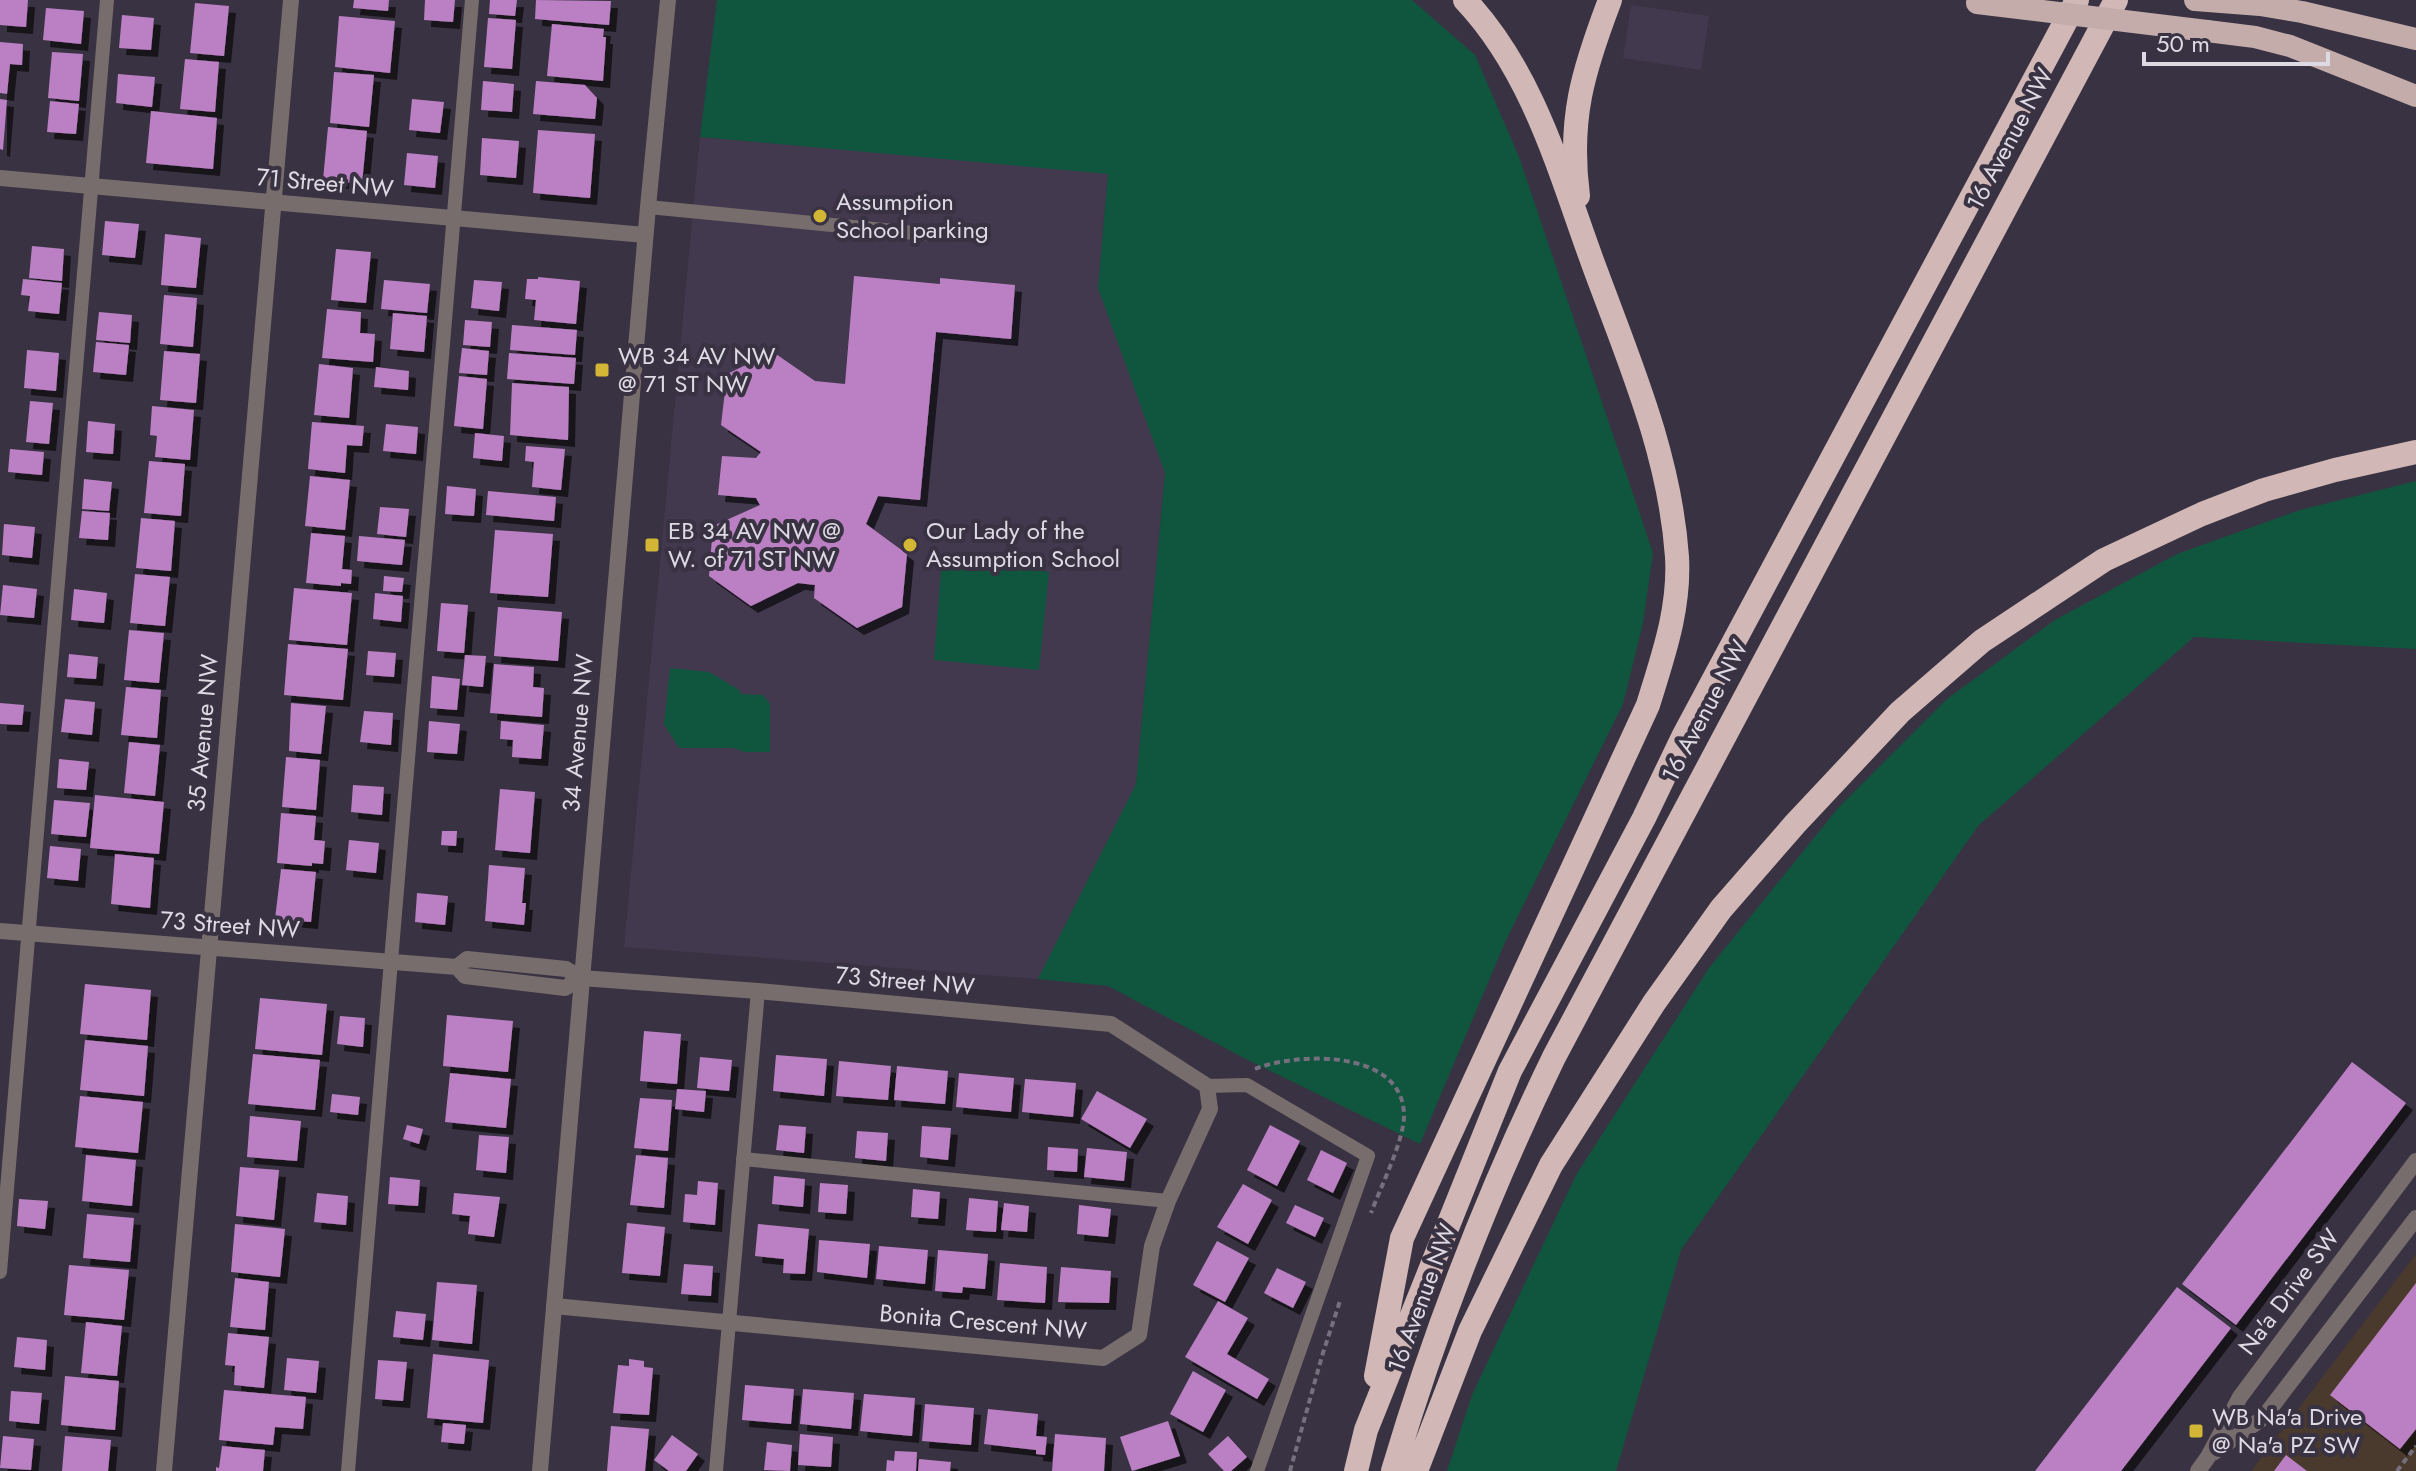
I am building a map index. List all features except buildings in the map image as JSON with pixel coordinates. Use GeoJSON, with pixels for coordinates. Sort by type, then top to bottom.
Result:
{"type":"FeatureCollection","features":[{"type":"Feature","properties":{"kind":"highway"},"geometry":{"type":"LineString","coordinates":[[1366,1430],[1402,1238],[1648,705],[1670,635],[1676,601],[1677,559],[1668,485],[1652,420],[1532,98],[1484,20],[1465,0]]}},
{"type":"Feature","properties":{"kind":"highway"},"geometry":{"type":"LineString","coordinates":[[1610,0],[1584,74],[1574,140],[1580,211],[1616,325]]}},
{"type":"Feature","properties":{"kind":"highway"},"geometry":{"type":"LineString","coordinates":[[2051,48],[2070,0]]}},
{"type":"Feature","properties":{"kind":"highway","name":"16 Avenue NW"},"geometry":{"type":"LineString","coordinates":[[1356,1471],[1366,1430],[1510,1071],[1644,818],[1683,737],[2077,0]]}},
{"type":"Feature","properties":{"kind":"highway","name":"16 Avenue NW"},"geometry":{"type":"LineString","coordinates":[[1393,1471],[1431,1352],[1475,1234],[1554,1057],[2089,50],[2119,0]]}},
{"type":"Feature","properties":{"kind":"highway"},"geometry":{"type":"LineString","coordinates":[[2195,0],[2302,12],[2416,39]]}},
{"type":"Feature","properties":{"kind":"highway"},"geometry":{"type":"LineString","coordinates":[[1969,1],[2255,37],[2290,46],[2416,96]]}},
{"type":"Feature","properties":{"kind":"highway"},"geometry":{"type":"LineString","coordinates":[[2362,75],[2416,107]]}},
{"type":"Feature","properties":{"kind":"highway"},"geometry":{"type":"LineString","coordinates":[[1416,1471],[1470,1331],[1551,1165],[1654,1003],[1721,909],[1900,712],[1982,641],[2104,560],[2202,514],[2264,490],[2416,452]]}},
{"type":"Feature","properties":{"kind":"street","name":"35 Avenue NW"},"geometry":{"type":"LineString","coordinates":[[164,1471],[291,0]]}},
{"type":"Feature","properties":{"kind":"street","name":"34 Avenue NW"},"geometry":{"type":"LineString","coordinates":[[540,1471],[645,235],[668,0]]}},
{"type":"Feature","properties":{"kind":"street","name":"71 Street NW"},"geometry":{"type":"LineString","coordinates":[[0,178],[645,235]]}},
{"type":"Feature","properties":{"kind":"street","name":"73 Street NW"},"geometry":{"type":"LineString","coordinates":[[0,931],[457,967],[467,959],[566,969],[581,978],[1111,1024],[1207,1086]]}},
{"type":"Feature","properties":{"kind":"street","name":"Bonita Crescent NW"},"geometry":{"type":"LineString","coordinates":[[554,1306],[1103,1358],[1139,1335],[1152,1246],[1168,1201],[1210,1109],[1207,1086]]}},
{"type":"Feature","properties":{"kind":"street","name":"Na'a Drive SW"},"geometry":{"type":"LineString","coordinates":[[2198,1471],[2240,1397],[2416,1161]]}},
{"type":"Feature","properties":{"kind":"street","name":"Na'a Drive SW"},"geometry":{"type":"LineString","coordinates":[[2208,1457],[2263,1418],[2416,1218]]}},
{"type":"Feature","properties":{"kind":"lane"},"geometry":{"type":"LineString","coordinates":[[0,1272],[107,0]]}},
{"type":"Feature","properties":{"kind":"lane"},"geometry":{"type":"LineString","coordinates":[[348,1471],[472,0]]}},
{"type":"Feature","properties":{"kind":"lane"},"geometry":{"type":"LineString","coordinates":[[648,207],[935,235]]}},
{"type":"Feature","properties":{"kind":"lane"},"geometry":{"type":"LineString","coordinates":[[716,1471],[758,991]]}},
{"type":"Feature","properties":{"kind":"lane"},"geometry":{"type":"LineString","coordinates":[[1207,1086],[1247,1085],[1368,1156],[1257,1471]]}},
{"type":"Feature","properties":{"kind":"lane"},"geometry":{"type":"LineString","coordinates":[[743,1159],[1168,1201]]}},
{"type":"Feature","properties":{"kind":"path"},"geometry":{"type":"LineString","coordinates":[[2397,1471],[2416,1446]]}},
{"type":"Feature","properties":{"kind":"shaded area"},"geometry":{"type":"Polygon","coordinates":[[[1631,5],[1709,16],[1701,70],[1623,58],[1631,5]]]}},
{"type":"Feature","properties":{"kind":"shaded area","name":"Our Lady of the Assumption School"},"geometry":{"type":"Polygon","coordinates":[[[700,137],[1108,173],[1098,288],[1165,472],[1136,784],[1038,979],[624,947],[700,137]]]}},
{"type":"Feature","properties":{"kind":"shaded area"},"geometry":{"type":"Polygon","coordinates":[[[2416,1254],[2416,1471],[2251,1471],[2416,1254]]]}},
{"type":"Feature","properties":{"kind":"green space"},"geometry":{"type":"Polygon","coordinates":[[[717,0],[1412,0],[1475,55],[1519,157],[1653,553],[1643,623],[1623,704],[1506,940],[1420,1144],[1242,1057],[1108,986],[1038,979],[1136,784],[1165,473],[1098,288],[1108,174],[700,137],[717,0]]]}},
{"type":"Feature","properties":{"kind":"green space"},"geometry":{"type":"Polygon","coordinates":[[[2416,481],[2416,649],[2194,637],[1978,826],[1681,1250],[1616,1471],[1447,1471],[1472,1395],[1576,1175],[1709,968],[1838,808],[1947,699],[2055,620],[2177,554],[2300,510],[2416,481]]]}},
{"type":"Feature","properties":{"kind":"green space"},"geometry":{"type":"Polygon","coordinates":[[[942,558],[1049,572],[1039,670],[934,660],[942,558]]]}},
{"type":"Feature","properties":{"kind":"green space"},"geometry":{"type":"Polygon","coordinates":[[[670,668],[709,672],[738,689],[741,694],[763,695],[770,704],[770,752],[744,752],[734,748],[679,748],[664,724],[670,668]]]}},
{"type":"Feature","properties":{"kind":"place","name":"Assumption School parking"},"geometry":{"type":"Point","coordinates":[820,216]}},
{"type":"Feature","properties":{"kind":"place","name":"WB 34 AV NW @ 71 ST NW"},"geometry":{"type":"Point","coordinates":[602,370]}},
{"type":"Feature","properties":{"kind":"place","name":"EB 34 AV NW @ W. of 71 ST NW"},"geometry":{"type":"Point","coordinates":[652,545]}},
{"type":"Feature","properties":{"kind":"place","name":"Our Lady of the Assumption School"},"geometry":{"type":"Point","coordinates":[910,545]}},
{"type":"Feature","properties":{"kind":"place","name":"WB Na'a Drive @ Na'a PZ SW"},"geometry":{"type":"Point","coordinates":[2196,1431]}}]}
